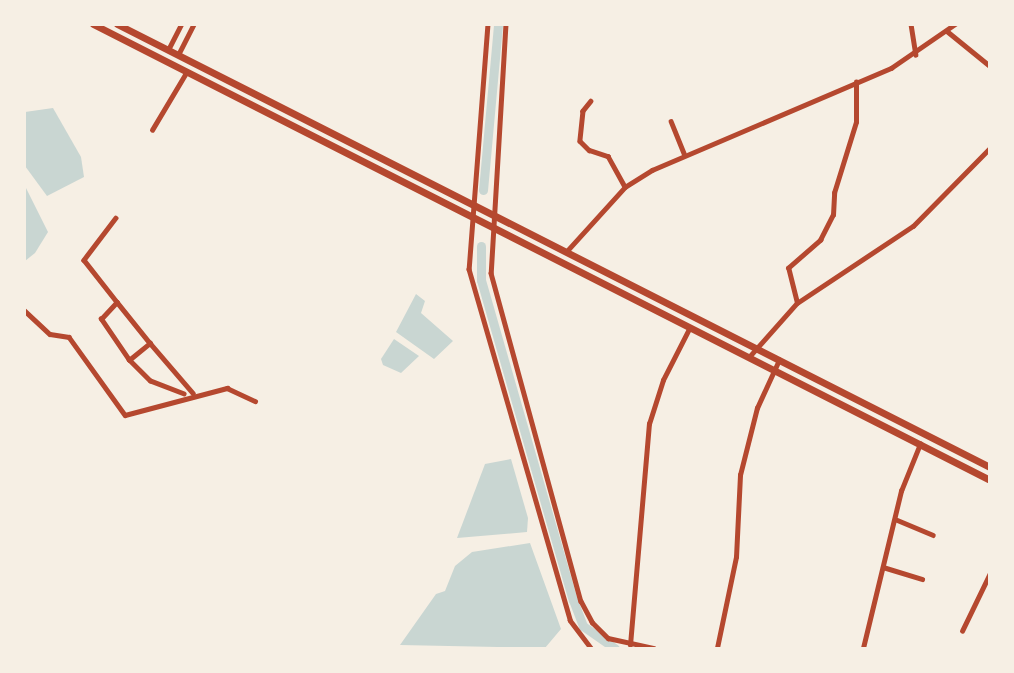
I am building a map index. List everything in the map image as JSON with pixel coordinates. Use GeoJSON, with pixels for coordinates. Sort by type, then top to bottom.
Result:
{"type":"FeatureCollection","features":[{"type":"Feature","properties":{"kind":"highway"},"geometry":{"type":"LineString","coordinates":[[93,24],[989,480]]}},
{"type":"Feature","properties":{"kind":"highway"},"geometry":{"type":"LineString","coordinates":[[117,24],[470,206],[989,467]]}},
{"type":"Feature","properties":{"kind":"street"},"geometry":{"type":"LineString","coordinates":[[168,51],[181,24]]}},
{"type":"Feature","properties":{"kind":"street"},"geometry":{"type":"LineString","coordinates":[[178,56],[194,24]]}},
{"type":"Feature","properties":{"kind":"street"},"geometry":{"type":"LineString","coordinates":[[488,24],[470,206],[472,282],[569,620],[591,649]]}},
{"type":"Feature","properties":{"kind":"street"},"geometry":{"type":"LineString","coordinates":[[506,24],[492,217],[491,273],[581,601],[592,622],[608,638],[654,649]]}},
{"type":"Feature","properties":{"kind":"street"},"geometry":{"type":"LineString","coordinates":[[911,24],[916,55]]}},
{"type":"Feature","properties":{"kind":"street"},"geometry":{"type":"LineString","coordinates":[[564,253],[625,187],[684,154],[916,55],[955,24]]}},
{"type":"Feature","properties":{"kind":"street"},"geometry":{"type":"LineString","coordinates":[[947,31],[989,66]]}},
{"type":"Feature","properties":{"kind":"street"},"geometry":{"type":"LineString","coordinates":[[152,130],[186,73]]}},
{"type":"Feature","properties":{"kind":"street"},"geometry":{"type":"LineString","coordinates":[[797,303],[788,268],[820,240],[833,215],[834,193],[856,122],[856,82]]}},
{"type":"Feature","properties":{"kind":"street"},"geometry":{"type":"LineString","coordinates":[[591,101],[583,111],[580,141],[589,150],[608,156],[625,187]]}},
{"type":"Feature","properties":{"kind":"street"},"geometry":{"type":"LineString","coordinates":[[671,121],[684,154]]}},
{"type":"Feature","properties":{"kind":"street"},"geometry":{"type":"LineString","coordinates":[[749,358],[753,348],[797,303],[913,226],[989,148]]}},
{"type":"Feature","properties":{"kind":"street"},"geometry":{"type":"LineString","coordinates":[[116,219],[84,260],[150,344],[194,393]]}},
{"type":"Feature","properties":{"kind":"street"},"geometry":{"type":"LineString","coordinates":[[117,302],[101,319],[129,360],[150,381],[187,395]]}},
{"type":"Feature","properties":{"kind":"street"},"geometry":{"type":"LineString","coordinates":[[24,310],[50,334],[69,337],[125,415],[194,393],[227,388],[256,401]]}},
{"type":"Feature","properties":{"kind":"street"},"geometry":{"type":"LineString","coordinates":[[630,645],[649,424],[663,380],[689,329]]}},
{"type":"Feature","properties":{"kind":"street"},"geometry":{"type":"LineString","coordinates":[[129,360],[150,344]]}},
{"type":"Feature","properties":{"kind":"street"},"geometry":{"type":"LineString","coordinates":[[717,649],[736,557],[740,475],[757,408],[779,360]]}},
{"type":"Feature","properties":{"kind":"street"},"geometry":{"type":"LineString","coordinates":[[863,649],[895,519],[920,443]]}},
{"type":"Feature","properties":{"kind":"street"},"geometry":{"type":"LineString","coordinates":[[895,519],[933,535]]}},
{"type":"Feature","properties":{"kind":"street"},"geometry":{"type":"LineString","coordinates":[[883,567],[922,579]]}},
{"type":"Feature","properties":{"kind":"street"},"geometry":{"type":"LineString","coordinates":[[962,631],[989,573]]}},
{"type":"Feature","properties":{"kind":"shaded area"},"geometry":{"type":"Polygon","coordinates":[[[53,108],[81,157],[84,177],[47,196],[25,166],[25,112],[53,108]]]}},
{"type":"Feature","properties":{"kind":"shaded area"},"geometry":{"type":"Polygon","coordinates":[[[24,184],[48,232],[35,253],[25,261],[24,184]]]}},
{"type":"Feature","properties":{"kind":"shaded area"},"geometry":{"type":"Polygon","coordinates":[[[416,294],[425,301],[421,313],[453,341],[434,359],[396,332],[416,294]]]}},
{"type":"Feature","properties":{"kind":"shaded area"},"geometry":{"type":"Polygon","coordinates":[[[394,339],[419,356],[401,373],[383,365],[381,359],[394,339]]]}},
{"type":"Feature","properties":{"kind":"shaded area"},"geometry":{"type":"Polygon","coordinates":[[[511,459],[528,518],[527,532],[457,538],[485,464],[511,459]]]}},
{"type":"Feature","properties":{"kind":"shaded area"},"geometry":{"type":"Polygon","coordinates":[[[530,543],[561,629],[545,648],[400,645],[436,594],[445,591],[455,566],[472,552],[530,543]]]}},
{"type":"Feature","properties":{"kind":"waterway"},"geometry":{"type":"LineString","coordinates":[[483,190],[498,24]]}},
{"type":"Feature","properties":{"kind":"waterway"},"geometry":{"type":"LineString","coordinates":[[481,246],[481,280],[573,600],[583,626],[615,648]]}}]}
